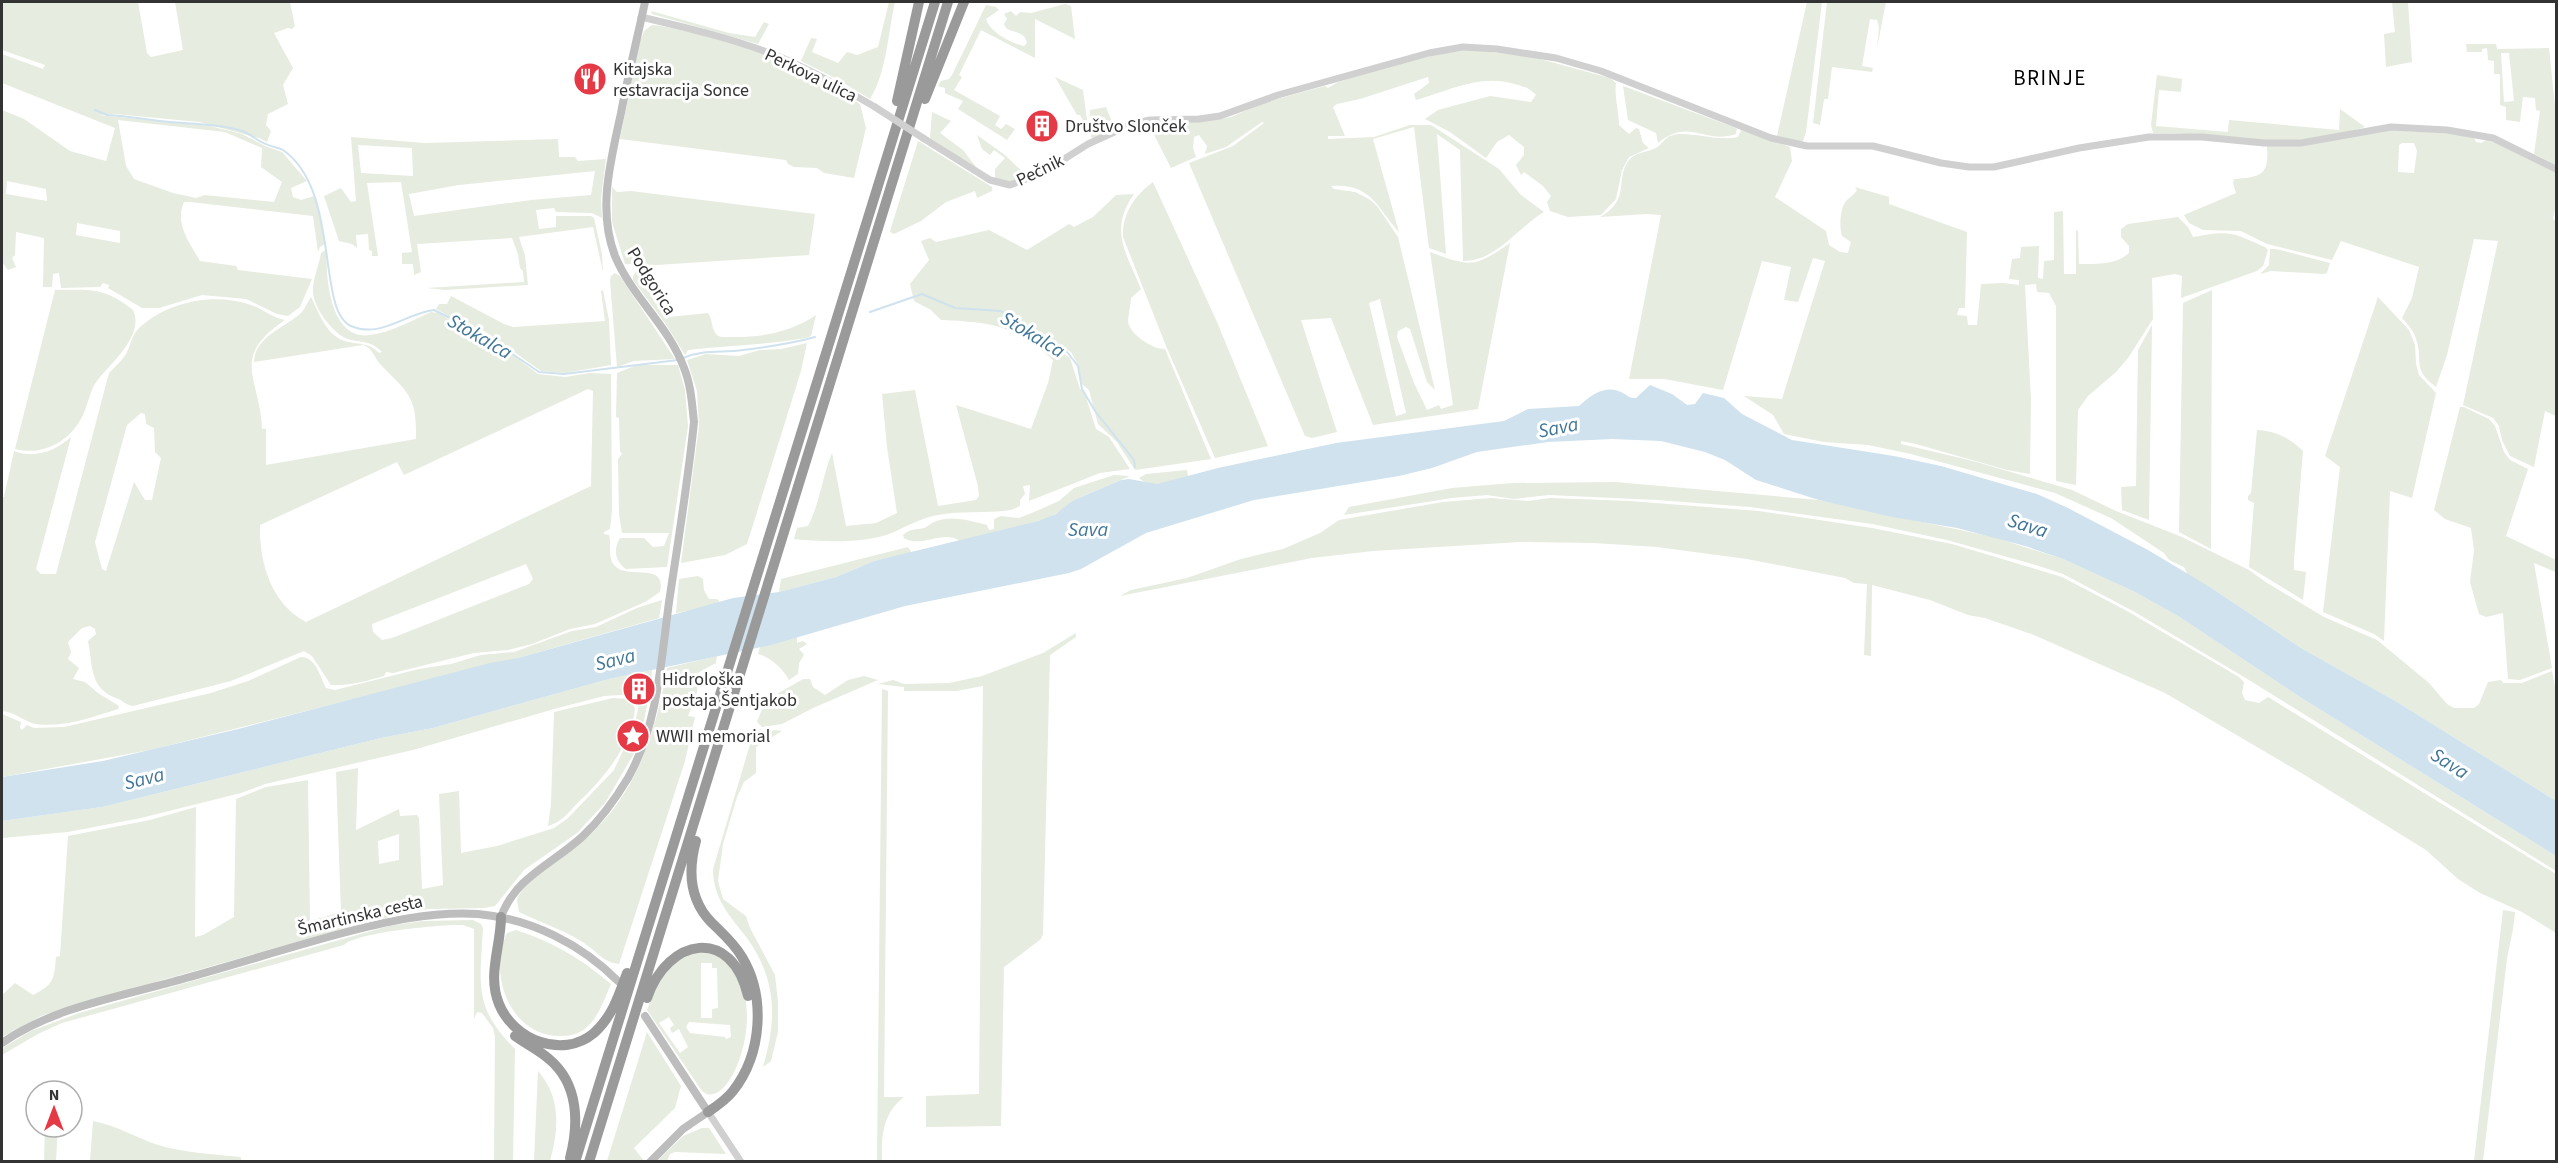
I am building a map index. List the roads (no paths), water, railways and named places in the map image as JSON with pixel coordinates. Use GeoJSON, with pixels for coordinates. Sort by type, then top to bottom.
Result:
{"type":"FeatureCollection","features":[{"type":"Feature","properties":{"kind":"highway"},"geometry":{"type":"LineString","coordinates":[[892,137],[890,123],[905,69],[919,2]]}},
{"type":"Feature","properties":{"kind":"highway"},"geometry":{"type":"LineString","coordinates":[[575,1161],[935,2]]}},
{"type":"Feature","properties":{"kind":"highway"},"geometry":{"type":"LineString","coordinates":[[590,1161],[948,2]]}},
{"type":"Feature","properties":{"kind":"highway"},"geometry":{"type":"LineString","coordinates":[[913,116],[925,99],[964,2]]}},
{"type":"Feature","properties":{"kind":"highway"},"geometry":{"type":"LineString","coordinates":[[708,1112],[733,1092],[745,1073],[755,1043],[758,1017],[754,990],[742,957],[701,910],[692,887],[691,860],[715,776],[715,756]]}},
{"type":"Feature","properties":{"kind":"highway"},"geometry":{"type":"LineString","coordinates":[[501,917],[494,972],[499,1004],[508,1019],[519,1030],[534,1039],[550,1044],[566,1045],[581,1041],[598,1028],[613,1008],[634,954],[642,944]]}},
{"type":"Feature","properties":{"kind":"highway"},"geometry":{"type":"LineString","coordinates":[[501,917],[491,938],[487,972],[488,992],[502,1023],[513,1035],[556,1065],[569,1085],[575,1107],[576,1123],[569,1161]]}},
{"type":"Feature","properties":{"kind":"highway"},"geometry":{"type":"LineString","coordinates":[[631,1027],[642,1011],[657,975],[676,955],[688,950],[703,948],[721,953],[732,960],[742,977],[748,996],[749,1039],[735,1076],[708,1112]]}},
{"type":"Feature","properties":{"kind":"main road"},"geometry":{"type":"LineString","coordinates":[[641,19],[645,2]]}},
{"type":"Feature","properties":{"kind":"main road","name":"Podgorica"},"geometry":{"type":"LineString","coordinates":[[501,917],[508,900],[524,881],[583,836],[628,778],[641,751],[656,697],[694,422],[684,366],[621,268],[612,244],[607,215],[609,174],[641,19]]}},
{"type":"Feature","properties":{"kind":"main road","name":"Šmartinska cesta"},"geometry":{"type":"LineString","coordinates":[[2,1043],[30,1026],[93,1004],[353,930],[428,915],[472,914],[501,917],[538,928],[563,940],[591,958],[619,982]]}},
{"type":"Feature","properties":{"kind":"main road"},"geometry":{"type":"LineString","coordinates":[[645,1016],[708,1112],[683,1129],[650,1161]]}},
{"type":"Feature","properties":{"kind":"street","name":"Perkova ulica"},"geometry":{"type":"LineString","coordinates":[[641,19],[701,31],[760,49],[820,76],[875,107],[923,138]]}},
{"type":"Feature","properties":{"kind":"street","name":"Pečnik"},"geometry":{"type":"LineString","coordinates":[[923,138],[990,180],[1010,185],[1042,173],[1088,144],[1132,124],[1150,120],[1220,116],[1278,96],[1418,56],[1463,47],[1497,49],[1556,58],[1601,71],[1771,138],[1807,146],[1874,146],[1941,163],[1970,167],[1994,167],[2079,148],[2149,137],[2202,137],[2264,143],[2301,143],[2391,127],[2447,130],[2493,138],[2553,168]]}},
{"type":"Feature","properties":{"kind":"street"},"geometry":{"type":"LineString","coordinates":[[708,1112],[741,1161]]}},
{"type":"Feature","properties":{"kind":"water","name":"Sava"},"geometry":{"type":"Polygon","coordinates":[[[1650,385],[1672,394],[1687,405],[1695,404],[1703,393],[1724,398],[1742,414],[1792,440],[1941,466],[2037,494],[2068,508],[2148,550],[2210,587],[2301,648],[2397,702],[2556,801],[2556,856],[2300,697],[2178,616],[2135,592],[2063,559],[2025,546],[1957,528],[1892,517],[1819,500],[1756,480],[1725,460],[1705,452],[1661,441],[1612,439],[1548,442],[1477,452],[1432,468],[1399,476],[1254,500],[1146,533],[1081,569],[1069,573],[905,606],[771,645],[609,679],[433,728],[381,738],[102,807],[2,821],[2,777],[103,761],[238,729],[490,663],[518,658],[733,598],[779,592],[836,577],[874,561],[1038,521],[1056,514],[1072,501],[1121,480],[1129,479],[1157,484],[1218,468],[1336,443],[1504,421],[1528,409],[1579,406],[1598,392],[1610,389],[1636,398],[1650,385]]]}},
{"type":"Feature","properties":{"kind":"waterway","name":"Stokalca"},"geometry":{"type":"LineString","coordinates":[[95,110],[107,115],[233,129],[245,132],[263,143],[283,150],[301,168],[313,192],[321,219],[334,298],[340,316],[351,326],[373,329],[434,310],[486,336],[539,372],[564,374],[678,360]]}},
{"type":"Feature","properties":{"kind":"waterway","name":"Stokalca"},"geometry":{"type":"LineString","coordinates":[[870,312],[922,294],[955,308],[1001,311],[1067,352],[1078,366],[1082,389],[1095,411],[1134,460],[1135,467]]}},
{"type":"Feature","properties":{"kind":"waterway","name":"Stokalca"},"geometry":{"type":"LineString","coordinates":[[683,358],[705,352],[735,351],[797,342],[815,337]]}},
{"type":"Feature","properties":{"kind":"place","name":"Kitajska restavracija Sonce"},"geometry":{"type":"Point","coordinates":[590,79]}},
{"type":"Feature","properties":{"kind":"place","name":"Društvo Slonček"},"geometry":{"type":"Point","coordinates":[1042,126]}},
{"type":"Feature","properties":{"kind":"place","name":"Hidrološka postaja Šentjakob"},"geometry":{"type":"Point","coordinates":[639,689]}},
{"type":"Feature","properties":{"kind":"place","name":"WWII memorial"},"geometry":{"type":"Point","coordinates":[633,736]}},
{"type":"Feature","properties":{"kind":"district","name":"BRINJE"},"geometry":{"type":"Point","coordinates":[2050,78]}}]}
